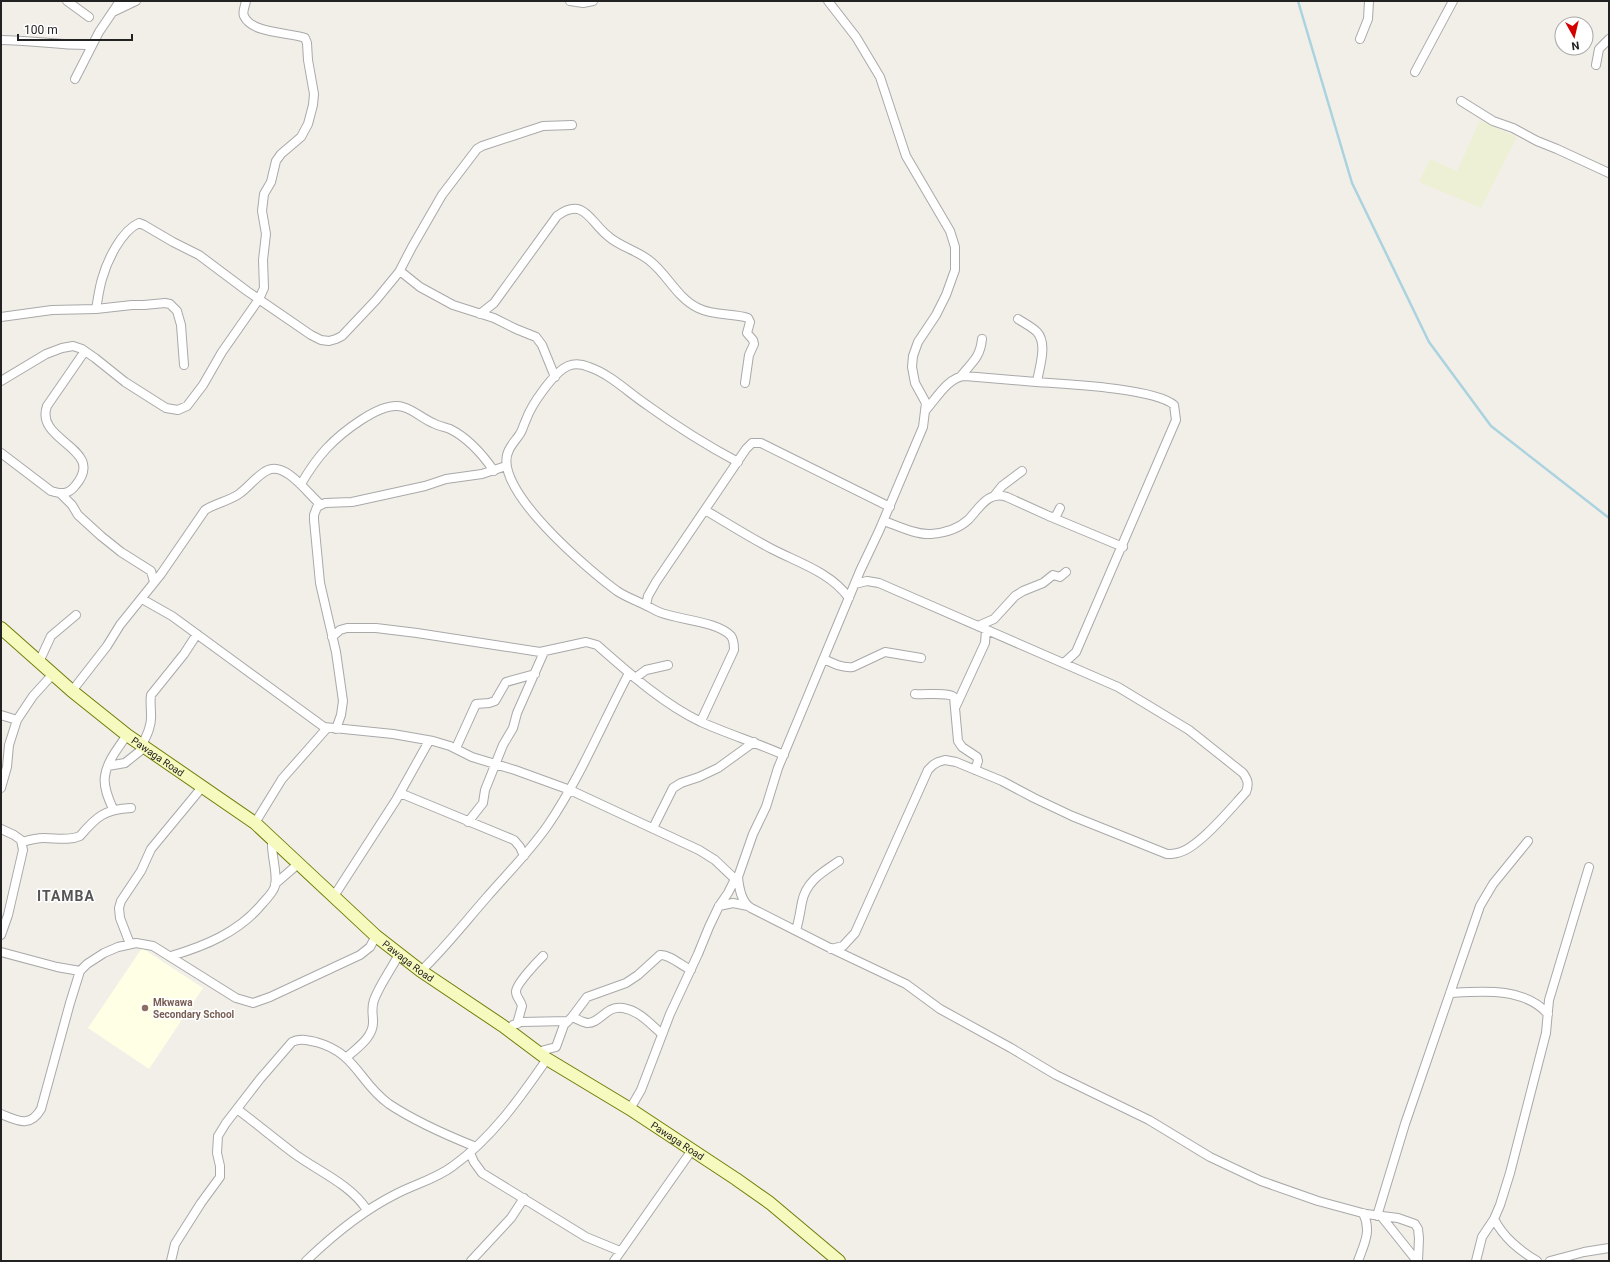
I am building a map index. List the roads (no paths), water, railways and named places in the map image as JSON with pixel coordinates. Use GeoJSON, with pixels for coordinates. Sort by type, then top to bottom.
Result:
{"type":"FeatureCollection","features":[{"type":"Feature","properties":{"kind":"main road","name":"Pawaga Road"},"geometry":{"type":"LineString","coordinates":[[1,628],[72,691],[127,735],[203,786],[254,823],[376,936],[420,971],[503,1026],[542,1056],[630,1109],[770,1203],[839,1261]]}},
{"type":"Feature","properties":{"kind":"street"},"geometry":{"type":"LineString","coordinates":[[67,1],[89,17]]}},
{"type":"Feature","properties":{"kind":"street"},"geometry":{"type":"LineString","coordinates":[[75,79],[99,32],[120,1]]}},
{"type":"Feature","properties":{"kind":"street"},"geometry":{"type":"LineString","coordinates":[[112,13],[136,1]]}},
{"type":"Feature","properties":{"kind":"street"},"geometry":{"type":"LineString","coordinates":[[1,381],[46,354],[73,346],[85,351],[125,382],[166,408],[178,410],[186,406],[203,386],[230,340],[259,299],[264,288],[265,280],[262,260],[266,234],[262,211],[264,194],[271,182],[274,165],[281,154],[301,137],[304,132],[313,104],[314,94],[305,38],[293,34],[269,32],[256,26],[244,17],[243,12],[246,1]]}},
{"type":"Feature","properties":{"kind":"street"},"geometry":{"type":"LineString","coordinates":[[570,1],[583,3],[593,1]]}},
{"type":"Feature","properties":{"kind":"street"},"geometry":{"type":"LineString","coordinates":[[630,1109],[641,1090],[662,1034],[719,906],[737,878],[753,834],[766,807],[778,768],[923,427],[926,404],[915,383],[913,356],[918,342],[936,315],[946,295],[955,270],[955,247],[950,231],[906,156],[880,77],[856,37],[828,1]]}},
{"type":"Feature","properties":{"kind":"street"},"geometry":{"type":"LineString","coordinates":[[1360,39],[1368,19],[1369,1]]}},
{"type":"Feature","properties":{"kind":"street"},"geometry":{"type":"LineString","coordinates":[[1416,72],[1452,1]]}},
{"type":"Feature","properties":{"kind":"street"},"geometry":{"type":"LineString","coordinates":[[1596,65],[1599,49],[1609,39]]}},
{"type":"Feature","properties":{"kind":"street"},"geometry":{"type":"LineString","coordinates":[[1,40],[92,45]]}},
{"type":"Feature","properties":{"kind":"street"},"geometry":{"type":"LineString","coordinates":[[1461,101],[1493,121],[1514,128],[1537,141],[1609,173]]}},
{"type":"Feature","properties":{"kind":"street"},"geometry":{"type":"LineString","coordinates":[[96,309],[102,279],[108,263],[117,246],[130,229],[139,223],[199,255],[311,335],[321,340],[329,341],[342,336],[376,300],[400,270],[442,195],[477,149],[543,126],[572,125]]}},
{"type":"Feature","properties":{"kind":"street"},"geometry":{"type":"LineString","coordinates":[[480,314],[494,303],[557,216],[565,210],[575,208],[591,217],[606,236],[650,260],[688,302],[697,308],[714,313],[748,318],[750,322],[747,333],[753,340],[754,344],[749,355],[744,383]]}},
{"type":"Feature","properties":{"kind":"street"},"geometry":{"type":"LineString","coordinates":[[400,270],[420,287],[453,305],[480,314],[536,337],[542,345],[555,377]]}},
{"type":"Feature","properties":{"kind":"street"},"geometry":{"type":"LineString","coordinates":[[1,316],[52,310],[96,309],[165,302],[170,304],[177,311],[181,325],[184,365]]}},
{"type":"Feature","properties":{"kind":"street"},"geometry":{"type":"LineString","coordinates":[[1018,319],[1037,332],[1041,340],[1041,357],[1037,382]]}},
{"type":"Feature","properties":{"kind":"street"},"geometry":{"type":"LineString","coordinates":[[925,411],[953,380],[961,376],[977,358],[980,352],[982,339]]}},
{"type":"Feature","properties":{"kind":"street"},"geometry":{"type":"LineString","coordinates":[[60,494],[68,493],[83,476],[84,464],[80,456],[48,425],[44,412],[85,351]]}},
{"type":"Feature","properties":{"kind":"street"},"geometry":{"type":"LineString","coordinates":[[701,722],[734,650],[732,636],[716,627],[660,613],[646,605],[630,599],[609,584],[552,534],[525,504],[518,494],[508,473],[506,456],[509,448],[521,432],[526,419],[540,395],[561,370],[569,366],[579,364],[590,367],[606,375],[668,421],[738,462]]}},
{"type":"Feature","properties":{"kind":"street"},"geometry":{"type":"LineString","coordinates":[[961,376],[1074,384],[1152,395],[1169,401],[1174,405],[1176,420],[1123,547],[1076,652],[1064,663]]}},
{"type":"Feature","properties":{"kind":"street"},"geometry":{"type":"LineString","coordinates":[[301,484],[326,449],[349,429],[369,415],[390,407],[403,407],[432,423],[450,429],[484,456],[494,471]]}},
{"type":"Feature","properties":{"kind":"street"},"geometry":{"type":"LineString","coordinates":[[646,605],[648,596],[656,582],[704,510],[749,446],[758,442],[890,507]]}},
{"type":"Feature","properties":{"kind":"street"},"geometry":{"type":"LineString","coordinates":[[1,453],[51,491],[60,494],[72,505],[78,515],[121,552],[151,570],[154,582]]}},
{"type":"Feature","properties":{"kind":"street"},"geometry":{"type":"LineString","coordinates":[[72,691],[107,646],[114,632],[142,599],[205,510],[238,494],[268,470],[283,470],[301,484],[320,504],[352,502],[425,486],[446,479],[482,474],[506,466]]}},
{"type":"Feature","properties":{"kind":"street"},"geometry":{"type":"LineString","coordinates":[[884,521],[915,532],[929,534],[950,530],[968,520],[980,505],[994,496],[1002,486],[1022,471]]}},
{"type":"Feature","properties":{"kind":"street"},"geometry":{"type":"LineString","coordinates":[[994,496],[1003,495],[1123,547]]}},
{"type":"Feature","properties":{"kind":"street"},"geometry":{"type":"LineString","coordinates":[[320,504],[315,510],[314,520],[320,583],[332,637],[343,701],[342,715],[336,728]]}},
{"type":"Feature","properties":{"kind":"street"},"geometry":{"type":"LineString","coordinates":[[1051,517],[1056,516],[1060,508]]}},
{"type":"Feature","properties":{"kind":"street"},"geometry":{"type":"LineString","coordinates":[[704,510],[829,578],[843,590],[849,598]]}},
{"type":"Feature","properties":{"kind":"street"},"geometry":{"type":"LineString","coordinates":[[982,628],[994,619],[1015,596],[1043,583],[1053,575],[1060,577],[1066,572]]}},
{"type":"Feature","properties":{"kind":"street"},"geometry":{"type":"LineString","coordinates":[[831,949],[843,946],[855,933],[928,770],[933,765],[945,760],[956,762],[1002,780],[1034,798],[1079,819],[1167,854],[1177,853],[1189,848],[1219,821],[1246,792],[1248,785],[1247,778],[1243,773],[1189,730],[1118,687],[879,583],[867,581],[855,584]]}},
{"type":"Feature","properties":{"kind":"street"},"geometry":{"type":"LineString","coordinates":[[142,599],[172,616],[316,722],[327,728],[393,734],[429,741],[456,748],[472,757],[570,790],[603,807],[653,828],[711,857],[737,878],[739,888],[748,906]]}},
{"type":"Feature","properties":{"kind":"street"},"geometry":{"type":"LineString","coordinates":[[39,662],[51,636],[76,615]]}},
{"type":"Feature","properties":{"kind":"street"},"geometry":{"type":"LineString","coordinates":[[332,637],[340,630],[347,628],[376,628],[483,643],[532,652],[544,652],[586,642],[592,642],[632,676],[675,707],[701,722],[784,755]]}},
{"type":"Feature","properties":{"kind":"street"},"geometry":{"type":"LineString","coordinates":[[956,706],[985,643],[982,628]]}},
{"type":"Feature","properties":{"kind":"street"},"geometry":{"type":"LineString","coordinates":[[108,766],[125,763],[144,746],[151,723],[151,695],[184,654],[197,634]]}},
{"type":"Feature","properties":{"kind":"street"},"geometry":{"type":"LineString","coordinates":[[468,822],[483,804],[485,790],[505,740],[513,728],[519,709],[544,652]]}},
{"type":"Feature","properties":{"kind":"street"},"geometry":{"type":"LineString","coordinates":[[824,659],[836,665],[848,668],[886,652],[920,658]]}},
{"type":"Feature","properties":{"kind":"street"},"geometry":{"type":"LineString","coordinates":[[420,971],[444,948],[524,856],[547,826],[570,790],[632,676],[646,670],[668,665]]}},
{"type":"Feature","properties":{"kind":"street"},"geometry":{"type":"LineString","coordinates":[[1,788],[7,767],[9,745],[17,720],[33,696],[53,674]]}},
{"type":"Feature","properties":{"kind":"street"},"geometry":{"type":"LineString","coordinates":[[456,748],[476,704],[489,703],[495,700],[506,682],[535,674]]}},
{"type":"Feature","properties":{"kind":"street"},"geometry":{"type":"LineString","coordinates":[[915,694],[951,695],[955,700],[958,741],[962,747],[977,756],[978,761],[975,770]]}},
{"type":"Feature","properties":{"kind":"street"},"geometry":{"type":"LineString","coordinates":[[1,715],[17,720]]}},
{"type":"Feature","properties":{"kind":"street"},"geometry":{"type":"LineString","coordinates":[[254,823],[279,783],[327,728]]}},
{"type":"Feature","properties":{"kind":"street"},"geometry":{"type":"LineString","coordinates":[[113,809],[107,794],[104,777],[108,766],[127,735]]}},
{"type":"Feature","properties":{"kind":"street"},"geometry":{"type":"LineString","coordinates":[[334,896],[400,793],[429,741]]}},
{"type":"Feature","properties":{"kind":"street"},"geometry":{"type":"LineString","coordinates":[[653,828],[673,788],[681,783],[713,771],[754,742]]}},
{"type":"Feature","properties":{"kind":"street"},"geometry":{"type":"LineString","coordinates":[[130,944],[120,918],[119,908],[122,901],[141,871],[151,849],[174,819],[203,786]]}},
{"type":"Feature","properties":{"kind":"street"},"geometry":{"type":"LineString","coordinates":[[400,793],[514,840],[520,847],[524,856]]}},
{"type":"Feature","properties":{"kind":"street"},"geometry":{"type":"LineString","coordinates":[[22,842],[44,838],[77,838],[96,818],[113,809],[131,808]]}},
{"type":"Feature","properties":{"kind":"street"},"geometry":{"type":"LineString","coordinates":[[1,829],[14,835],[22,842]]}},
{"type":"Feature","properties":{"kind":"street"},"geometry":{"type":"LineString","coordinates":[[171,956],[201,946],[240,926],[264,902],[273,890],[275,884],[271,849],[272,840]]}},
{"type":"Feature","properties":{"kind":"street"},"geometry":{"type":"LineString","coordinates":[[1379,1216],[1405,1124],[1480,906],[1493,884],[1528,841]]}},
{"type":"Feature","properties":{"kind":"street"},"geometry":{"type":"LineString","coordinates":[[1,936],[4,913],[21,859],[22,842]]}},
{"type":"Feature","properties":{"kind":"street"},"geometry":{"type":"LineString","coordinates":[[796,930],[799,922],[804,893],[812,881],[820,873],[840,861]]}},
{"type":"Feature","properties":{"kind":"street"},"geometry":{"type":"LineString","coordinates":[[275,884],[298,864]]}},
{"type":"Feature","properties":{"kind":"street"},"geometry":{"type":"LineString","coordinates":[[1476,1261],[1482,1237],[1494,1219],[1510,1172],[1546,1033],[1553,988],[1589,867]]}},
{"type":"Feature","properties":{"kind":"street"},"geometry":{"type":"LineString","coordinates":[[719,906],[738,903],[748,906],[831,949],[906,984],[940,1009],[1012,1048],[1056,1075],[1149,1120],[1210,1157],[1261,1181],[1318,1201],[1363,1213],[1398,1218],[1415,1224],[1418,1229],[1419,1238],[1418,1261]]}},
{"type":"Feature","properties":{"kind":"street"},"geometry":{"type":"LineString","coordinates":[[1,1114],[18,1121],[25,1121],[34,1119],[42,1109],[80,971],[87,964],[104,953],[130,944],[153,946],[236,998],[253,1003],[270,997],[360,955],[370,947],[376,936]]}},
{"type":"Feature","properties":{"kind":"street"},"geometry":{"type":"LineString","coordinates":[[1,952],[57,967],[80,971]]}},
{"type":"Feature","properties":{"kind":"street"},"geometry":{"type":"LineString","coordinates":[[347,1057],[372,1032],[373,1001],[399,954]]}},
{"type":"Feature","properties":{"kind":"street"},"geometry":{"type":"LineString","coordinates":[[312,1259],[352,1220],[397,1193],[440,1174],[473,1150],[505,1117],[542,1056],[556,1047],[564,1025],[587,997],[626,983],[638,975],[660,955],[666,956],[682,967],[691,970]]}},
{"type":"Feature","properties":{"kind":"street"},"geometry":{"type":"LineString","coordinates":[[517,1024],[522,1006],[521,1001],[516,995],[516,988],[532,967],[543,956]]}},
{"type":"Feature","properties":{"kind":"street"},"geometry":{"type":"LineString","coordinates":[[1450,993],[1469,992],[1510,994],[1527,998],[1541,1006],[1548,1014]]}},
{"type":"Feature","properties":{"kind":"street"},"geometry":{"type":"LineString","coordinates":[[503,1026],[570,1019],[588,1023],[596,1021],[609,1010],[624,1008],[646,1018],[662,1034]]}},
{"type":"Feature","properties":{"kind":"street"},"geometry":{"type":"LineString","coordinates":[[171,1261],[175,1244],[201,1203],[220,1177],[220,1166],[217,1153],[218,1136],[260,1079],[292,1042],[296,1040],[319,1043],[340,1052],[347,1057],[387,1103],[473,1150]]}},
{"type":"Feature","properties":{"kind":"street"},"geometry":{"type":"LineString","coordinates":[[237,1110],[295,1154],[348,1189],[360,1200],[367,1210]]}},
{"type":"Feature","properties":{"kind":"street"},"geometry":{"type":"LineString","coordinates":[[473,1150],[474,1162],[482,1173],[586,1237],[620,1251]]}},
{"type":"Feature","properties":{"kind":"street"},"geometry":{"type":"LineString","coordinates":[[614,1261],[692,1150]]}},
{"type":"Feature","properties":{"kind":"street"},"geometry":{"type":"LineString","coordinates":[[471,1261],[511,1218],[524,1198]]}},
{"type":"Feature","properties":{"kind":"street"},"geometry":{"type":"LineString","coordinates":[[1358,1261],[1368,1230],[1368,1224],[1363,1213]]}},
{"type":"Feature","properties":{"kind":"street"},"geometry":{"type":"LineString","coordinates":[[1379,1216],[1418,1261]]}},
{"type":"Feature","properties":{"kind":"street"},"geometry":{"type":"LineString","coordinates":[[1494,1219],[1506,1238],[1525,1254],[1537,1261]]}},
{"type":"Feature","properties":{"kind":"street"},"geometry":{"type":"LineString","coordinates":[[1550,1261],[1584,1252],[1609,1248]]}},
{"type":"Feature","properties":{"kind":"waterway"},"geometry":{"type":"LineString","coordinates":[[1298,1],[1352,183],[1429,342],[1491,426],[1609,518]]}},
{"type":"Feature","properties":{"kind":"place","name":"Mkwawa Secondary School"},"geometry":{"type":"Point","coordinates":[145,1008]}},
{"type":"Feature","properties":{"kind":"district","name":"ITAMBA"},"geometry":{"type":"Point","coordinates":[66,896]}}]}
